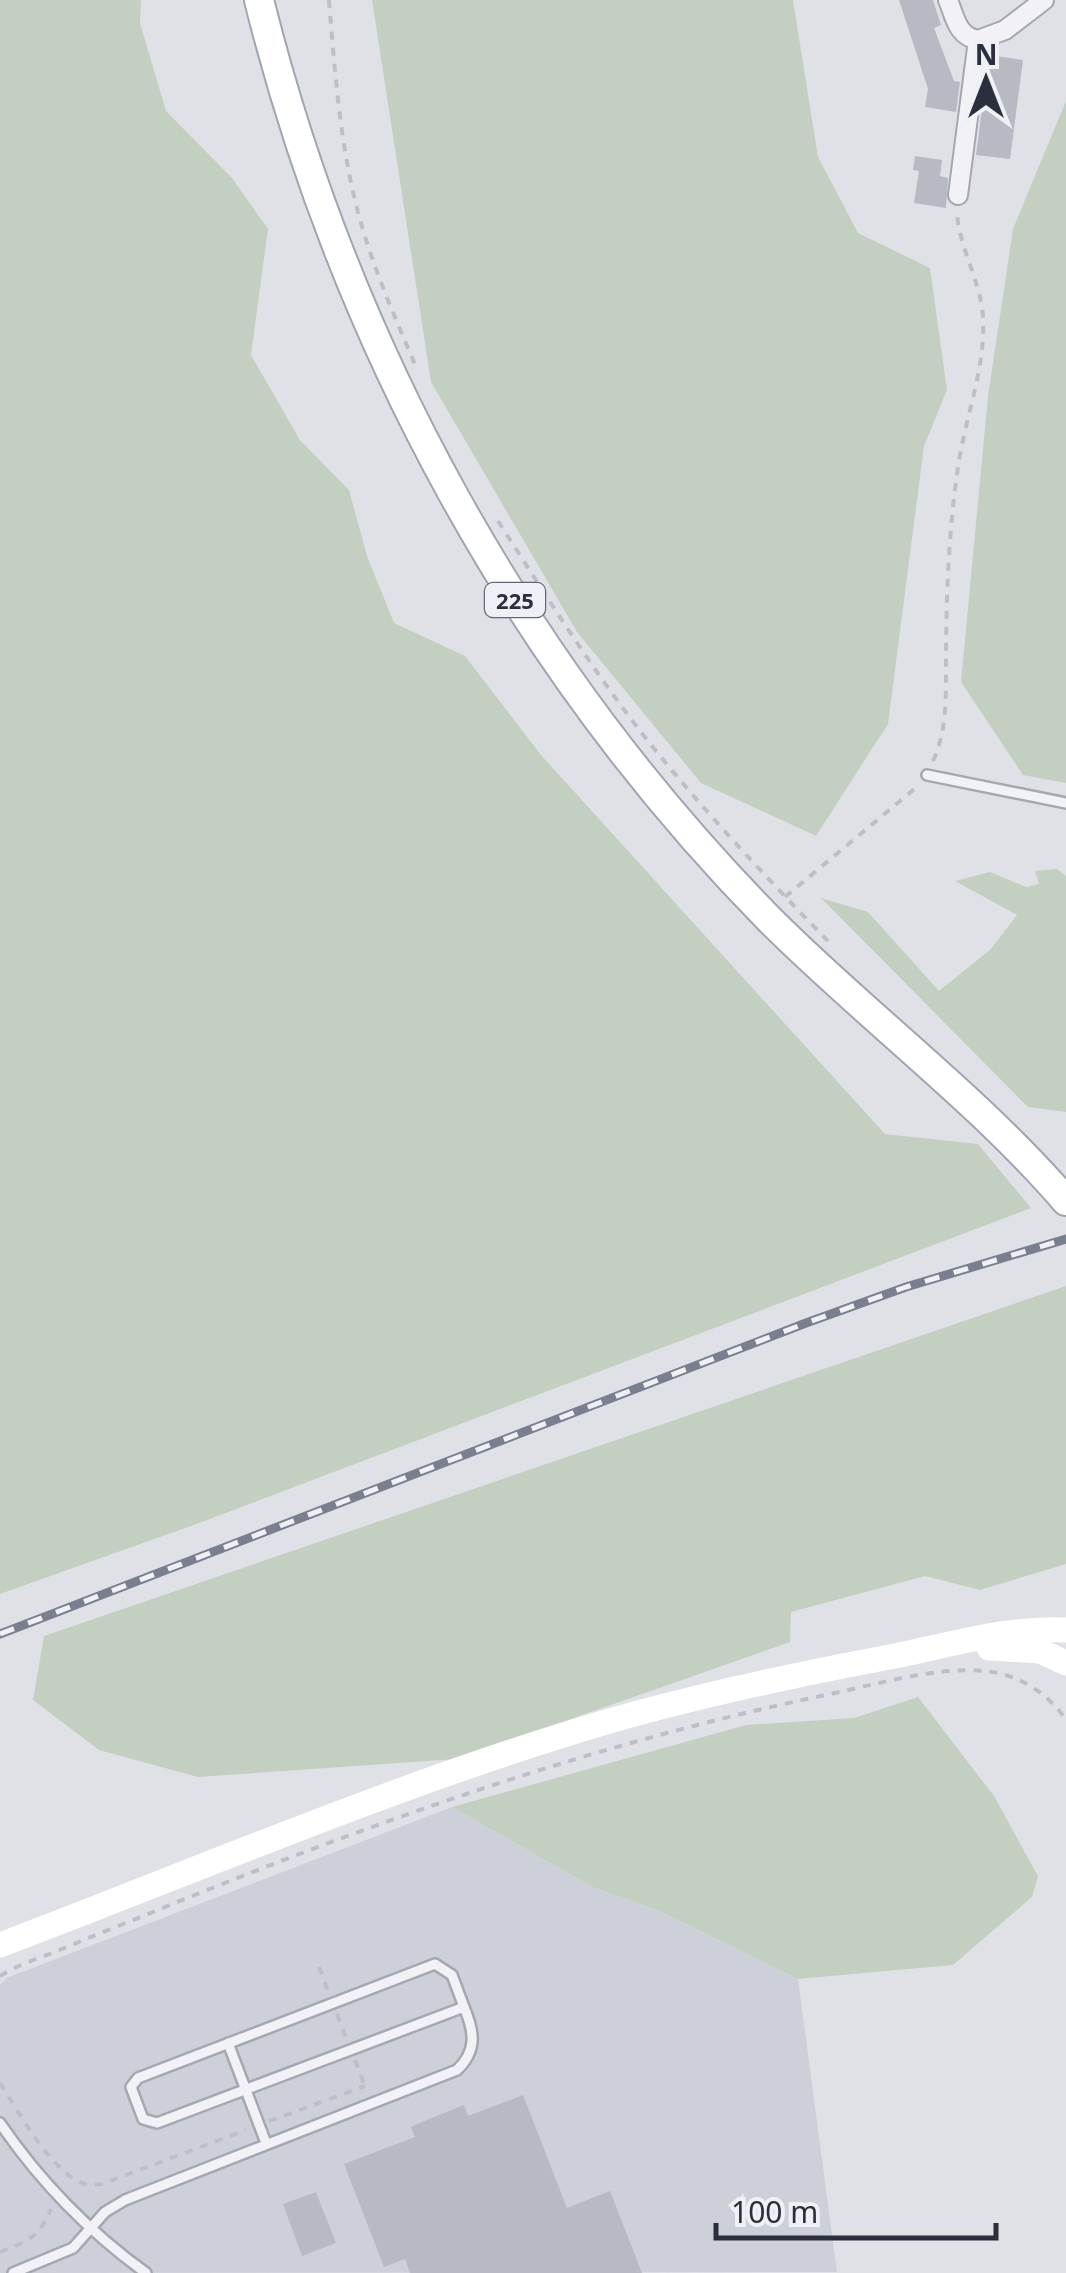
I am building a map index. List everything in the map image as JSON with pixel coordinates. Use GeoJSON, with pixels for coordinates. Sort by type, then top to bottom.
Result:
{"type":"FeatureCollection","features":[{"type":"Feature","properties":{"kind":"main road","name":"225"},"geometry":{"type":"LineString","coordinates":[[259,0],[304,159],[341,260],[425,445],[513,596],[610,735],[704,849],[772,921],[1066,1201]]}},
{"type":"Feature","properties":{"kind":"street"},"geometry":{"type":"LineString","coordinates":[[948,0],[959,29],[978,40],[1005,30],[1044,0]]}},
{"type":"Feature","properties":{"kind":"street"},"geometry":{"type":"LineString","coordinates":[[958,194],[978,40]]}},
{"type":"Feature","properties":{"kind":"street"},"geometry":{"type":"LineString","coordinates":[[0,1945],[434,1779],[612,1720],[709,1694],[1024,1630],[1066,1630]]}},
{"type":"Feature","properties":{"kind":"street"},"geometry":{"type":"LineString","coordinates":[[934,1649],[1040,1650],[1066,1663]]}},
{"type":"Feature","properties":{"kind":"lane"},"geometry":{"type":"LineString","coordinates":[[927,775],[1066,803]]}},
{"type":"Feature","properties":{"kind":"lane"},"geometry":{"type":"LineString","coordinates":[[13,2273],[73,2248],[105,2212],[124,2200],[458,2070],[474,2040],[464,2007],[452,1975],[435,1964],[138,2078],[132,2092],[142,2119],[150,2124],[464,2007]]}},
{"type":"Feature","properties":{"kind":"lane"},"geometry":{"type":"LineString","coordinates":[[228,2043],[266,2143]]}},
{"type":"Feature","properties":{"kind":"lane"},"geometry":{"type":"LineString","coordinates":[[0,2123],[60,2200],[90,2230],[146,2273]]}},
{"type":"Feature","properties":{"kind":"path"},"geometry":{"type":"LineString","coordinates":[[328,0],[348,171],[362,228],[422,380]]}},
{"type":"Feature","properties":{"kind":"path"},"geometry":{"type":"LineString","coordinates":[[785,897],[909,797],[927,775],[940,748],[946,714],[950,535],[983,314],[960,238],[958,194]]}},
{"type":"Feature","properties":{"kind":"path"},"geometry":{"type":"LineString","coordinates":[[490,508],[572,637],[644,736],[748,859],[839,952]]}},
{"type":"Feature","properties":{"kind":"path"},"geometry":{"type":"LineString","coordinates":[[0,1976],[192,1896],[450,1800],[600,1750],[744,1712],[884,1683],[988,1670],[1043,1694],[1066,1720]]}},
{"type":"Feature","properties":{"kind":"path"},"geometry":{"type":"LineString","coordinates":[[319,1967],[372,2103]]}},
{"type":"Feature","properties":{"kind":"path"},"geometry":{"type":"LineString","coordinates":[[0,2082],[54,2159],[76,2181],[85,2184],[102,2184],[366,2086]]}},
{"type":"Feature","properties":{"kind":"path"},"geometry":{"type":"LineString","coordinates":[[0,2252],[41,2231],[52,2208],[76,2181]]}},
{"type":"Feature","properties":{"kind":"shaded area"},"geometry":{"type":"Polygon","coordinates":[[[452,1807],[592,1887],[657,1910],[798,1979],[837,2272],[0,2273],[0,1984],[9,1977],[452,1807]]]}},
{"type":"Feature","properties":{"kind":"green space"},"geometry":{"type":"Polygon","coordinates":[[[0,0],[141,0],[140,23],[166,111],[232,178],[268,229],[251,355],[300,440],[349,490],[367,556],[394,623],[465,656],[541,755],[885,1134],[978,1144],[1031,1208],[202,1522],[0,1594],[0,0]]]}},
{"type":"Feature","properties":{"kind":"green space"},"geometry":{"type":"Polygon","coordinates":[[[372,0],[793,0],[818,157],[858,233],[930,268],[947,390],[924,446],[888,724],[816,836],[701,783],[577,632],[431,382],[372,0]]]}},
{"type":"Feature","properties":{"kind":"green space"},"geometry":{"type":"Polygon","coordinates":[[[1066,101],[1066,783],[1023,775],[961,682],[988,396],[1013,229],[1066,101]]]}},
{"type":"Feature","properties":{"kind":"green space"},"geometry":{"type":"Polygon","coordinates":[[[1057,869],[1066,876],[1066,1112],[1028,1107],[821,898],[868,912],[939,991],[991,949],[1017,915],[955,881],[990,872],[1026,887],[1039,884],[1035,871],[1057,869]]]}},
{"type":"Feature","properties":{"kind":"green space"},"geometry":{"type":"Polygon","coordinates":[[[1066,1286],[1066,1564],[980,1590],[925,1576],[791,1612],[790,1642],[457,1759],[198,1777],[99,1750],[33,1700],[44,1636],[1066,1286]]]}},
{"type":"Feature","properties":{"kind":"green space"},"geometry":{"type":"Polygon","coordinates":[[[918,1697],[994,1796],[1038,1876],[1032,1897],[953,1965],[798,1979],[657,1910],[592,1887],[452,1807],[746,1725],[854,1718],[918,1697]]]}},
{"type":"Feature","properties":{"kind":"building"},"geometry":{"type":"Polygon","coordinates":[[[899,0],[933,0],[941,25],[934,28],[954,81],[960,82],[956,112],[925,107],[928,89],[899,0]]]}},
{"type":"Feature","properties":{"kind":"building"},"geometry":{"type":"Polygon","coordinates":[[[989,55],[1023,60],[1010,159],[976,155],[989,55]]]}},
{"type":"Feature","properties":{"kind":"building"},"geometry":{"type":"Polygon","coordinates":[[[915,156],[942,160],[940,176],[948,178],[946,208],[914,203],[919,171],[913,170],[915,156]]]}},
{"type":"Feature","properties":{"kind":"building"},"geometry":{"type":"Polygon","coordinates":[[[523,2095],[567,2208],[610,2191],[642,2273],[410,2273],[405,2259],[384,2267],[344,2164],[415,2137],[411,2127],[464,2105],[468,2116],[523,2095]]]}},
{"type":"Feature","properties":{"kind":"building"},"geometry":{"type":"Polygon","coordinates":[[[316,2192],[336,2243],[302,2256],[283,2204],[316,2192]]]}},
{"type":"Feature","properties":{"kind":"railway"},"geometry":{"type":"LineString","coordinates":[[0,1634],[806,1323],[906,1287],[1066,1239]]}}]}
